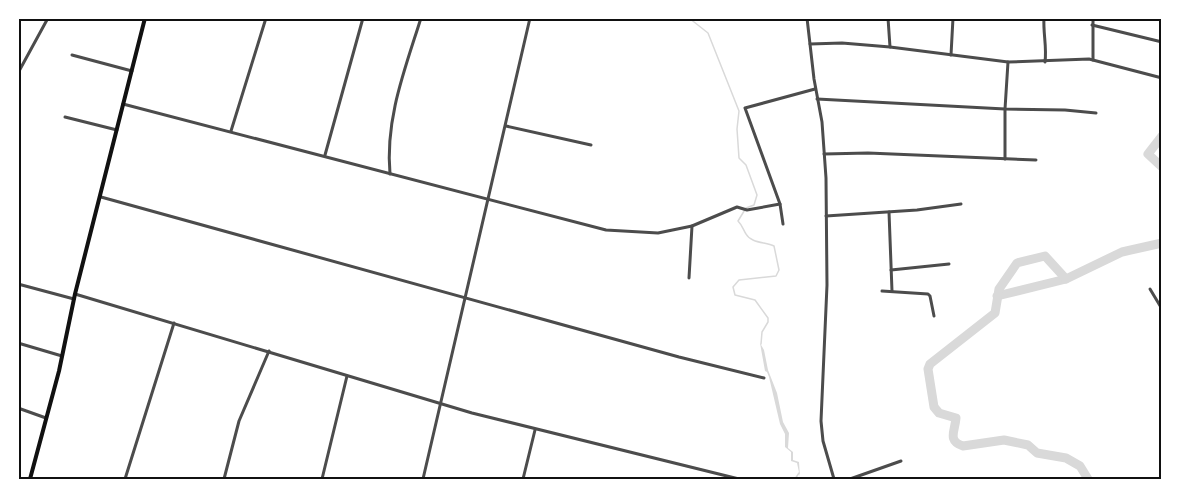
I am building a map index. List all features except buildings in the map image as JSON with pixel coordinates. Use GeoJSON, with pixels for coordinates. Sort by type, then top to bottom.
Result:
{"type":"FeatureCollection","features":[{"type":"Feature","properties":{"kind":"main road"},"geometry":{"type":"LineString","coordinates":[[30,479],[145,18]]}},
{"type":"Feature","properties":{"kind":"street"},"geometry":{"type":"LineString","coordinates":[[18,73],[48,18]]}},
{"type":"Feature","properties":{"kind":"street"},"geometry":{"type":"LineString","coordinates":[[231,132],[266,18]]}},
{"type":"Feature","properties":{"kind":"street"},"geometry":{"type":"LineString","coordinates":[[325,156],[363,18]]}},
{"type":"Feature","properties":{"kind":"street"},"geometry":{"type":"LineString","coordinates":[[390,174],[388,155],[390,122],[421,18]]}},
{"type":"Feature","properties":{"kind":"street"},"geometry":{"type":"LineString","coordinates":[[423,479],[531,18]]}},
{"type":"Feature","properties":{"kind":"street"},"geometry":{"type":"LineString","coordinates":[[807,18],[825,154],[827,285],[820,412],[823,441],[834,479]]}},
{"type":"Feature","properties":{"kind":"street"},"geometry":{"type":"LineString","coordinates":[[888,18],[890,47]]}},
{"type":"Feature","properties":{"kind":"street"},"geometry":{"type":"LineString","coordinates":[[951,55],[952,18]]}},
{"type":"Feature","properties":{"kind":"street"},"geometry":{"type":"LineString","coordinates":[[1044,18],[1045,62]]}},
{"type":"Feature","properties":{"kind":"street"},"geometry":{"type":"LineString","coordinates":[[1093,18],[1093,60]]}},
{"type":"Feature","properties":{"kind":"street"},"geometry":{"type":"LineString","coordinates":[[1092,25],[1162,42]]}},
{"type":"Feature","properties":{"kind":"street"},"geometry":{"type":"LineString","coordinates":[[810,44],[890,47],[1008,62],[1093,60],[1162,78]]}},
{"type":"Feature","properties":{"kind":"street"},"geometry":{"type":"LineString","coordinates":[[72,55],[132,71]]}},
{"type":"Feature","properties":{"kind":"street"},"geometry":{"type":"LineString","coordinates":[[1005,159],[1008,62]]}},
{"type":"Feature","properties":{"kind":"street"},"geometry":{"type":"LineString","coordinates":[[783,224],[780,204],[745,108],[816,89]]}},
{"type":"Feature","properties":{"kind":"street"},"geometry":{"type":"LineString","coordinates":[[817,99],[1096,113]]}},
{"type":"Feature","properties":{"kind":"street"},"geometry":{"type":"LineString","coordinates":[[123,104],[606,230],[651,234],[692,226],[737,207],[745,209],[780,204]]}},
{"type":"Feature","properties":{"kind":"street"},"geometry":{"type":"LineString","coordinates":[[64,117],[117,130]]}},
{"type":"Feature","properties":{"kind":"street"},"geometry":{"type":"LineString","coordinates":[[506,126],[591,145]]}},
{"type":"Feature","properties":{"kind":"street"},"geometry":{"type":"LineString","coordinates":[[825,154],[868,153],[1036,160]]}},
{"type":"Feature","properties":{"kind":"street"},"geometry":{"type":"LineString","coordinates":[[101,197],[679,357],[764,378]]}},
{"type":"Feature","properties":{"kind":"street"},"geometry":{"type":"LineString","coordinates":[[826,216],[961,204]]}},
{"type":"Feature","properties":{"kind":"street"},"geometry":{"type":"LineString","coordinates":[[889,212],[892,291]]}},
{"type":"Feature","properties":{"kind":"street"},"geometry":{"type":"LineString","coordinates":[[689,278],[692,226]]}},
{"type":"Feature","properties":{"kind":"street"},"geometry":{"type":"LineString","coordinates":[[891,270],[949,264]]}},
{"type":"Feature","properties":{"kind":"street"},"geometry":{"type":"LineString","coordinates":[[18,284],[174,323],[535,430],[738,479]]}},
{"type":"Feature","properties":{"kind":"street"},"geometry":{"type":"LineString","coordinates":[[1150,289],[1162,309]]}},
{"type":"Feature","properties":{"kind":"street"},"geometry":{"type":"LineString","coordinates":[[882,291],[928,294],[934,316]]}},
{"type":"Feature","properties":{"kind":"street"},"geometry":{"type":"LineString","coordinates":[[125,479],[174,323]]}},
{"type":"Feature","properties":{"kind":"street"},"geometry":{"type":"LineString","coordinates":[[18,343],[62,356]]}},
{"type":"Feature","properties":{"kind":"street"},"geometry":{"type":"LineString","coordinates":[[224,479],[239,421],[269,351]]}},
{"type":"Feature","properties":{"kind":"street"},"geometry":{"type":"LineString","coordinates":[[322,479],[347,376]]}},
{"type":"Feature","properties":{"kind":"street"},"geometry":{"type":"LineString","coordinates":[[18,408],[46,418]]}},
{"type":"Feature","properties":{"kind":"street"},"geometry":{"type":"LineString","coordinates":[[523,479],[535,430]]}},
{"type":"Feature","properties":{"kind":"street"},"geometry":{"type":"LineString","coordinates":[[850,479],[901,461]]}},
{"type":"Feature","properties":{"kind":"shaded area"},"geometry":{"type":"Polygon","coordinates":[[[760,343],[777,393],[783,422],[789,433],[788,448],[793,452],[793,460],[799,462],[800,477],[797,463],[791,461],[791,452],[785,447],[785,434],[780,424],[769,377],[765,371],[760,343]]]}},
{"type":"Feature","properties":{"kind":"waterway"},"geometry":{"type":"LineString","coordinates":[[689,18],[708,33],[739,111],[737,129],[739,158],[746,165],[757,195],[754,205],[746,208],[738,221],[748,237],[774,246],[779,270],[776,276],[739,280],[733,287],[735,295],[755,300],[768,318],[762,332],[761,344]]}},
{"type":"Feature","properties":{"kind":"waterway"},"geometry":{"type":"LineString","coordinates":[[1162,136],[1148,154],[1162,167]]}},
{"type":"Feature","properties":{"kind":"waterway"},"geometry":{"type":"LineString","coordinates":[[1088,479],[1080,466],[1066,458],[1037,453],[1028,445],[1004,440],[963,446],[958,444],[953,438],[956,418],[939,413],[934,407],[928,369],[930,364],[995,313],[999,289],[1017,263],[1045,256],[1066,279],[1122,252],[1162,243]]}},
{"type":"Feature","properties":{"kind":"waterway"},"geometry":{"type":"LineString","coordinates":[[997,296],[1066,279]]}},
{"type":"Feature","properties":{"kind":"waterway"},"geometry":{"type":"LineString","coordinates":[[795,479],[799,473]]}}]}
